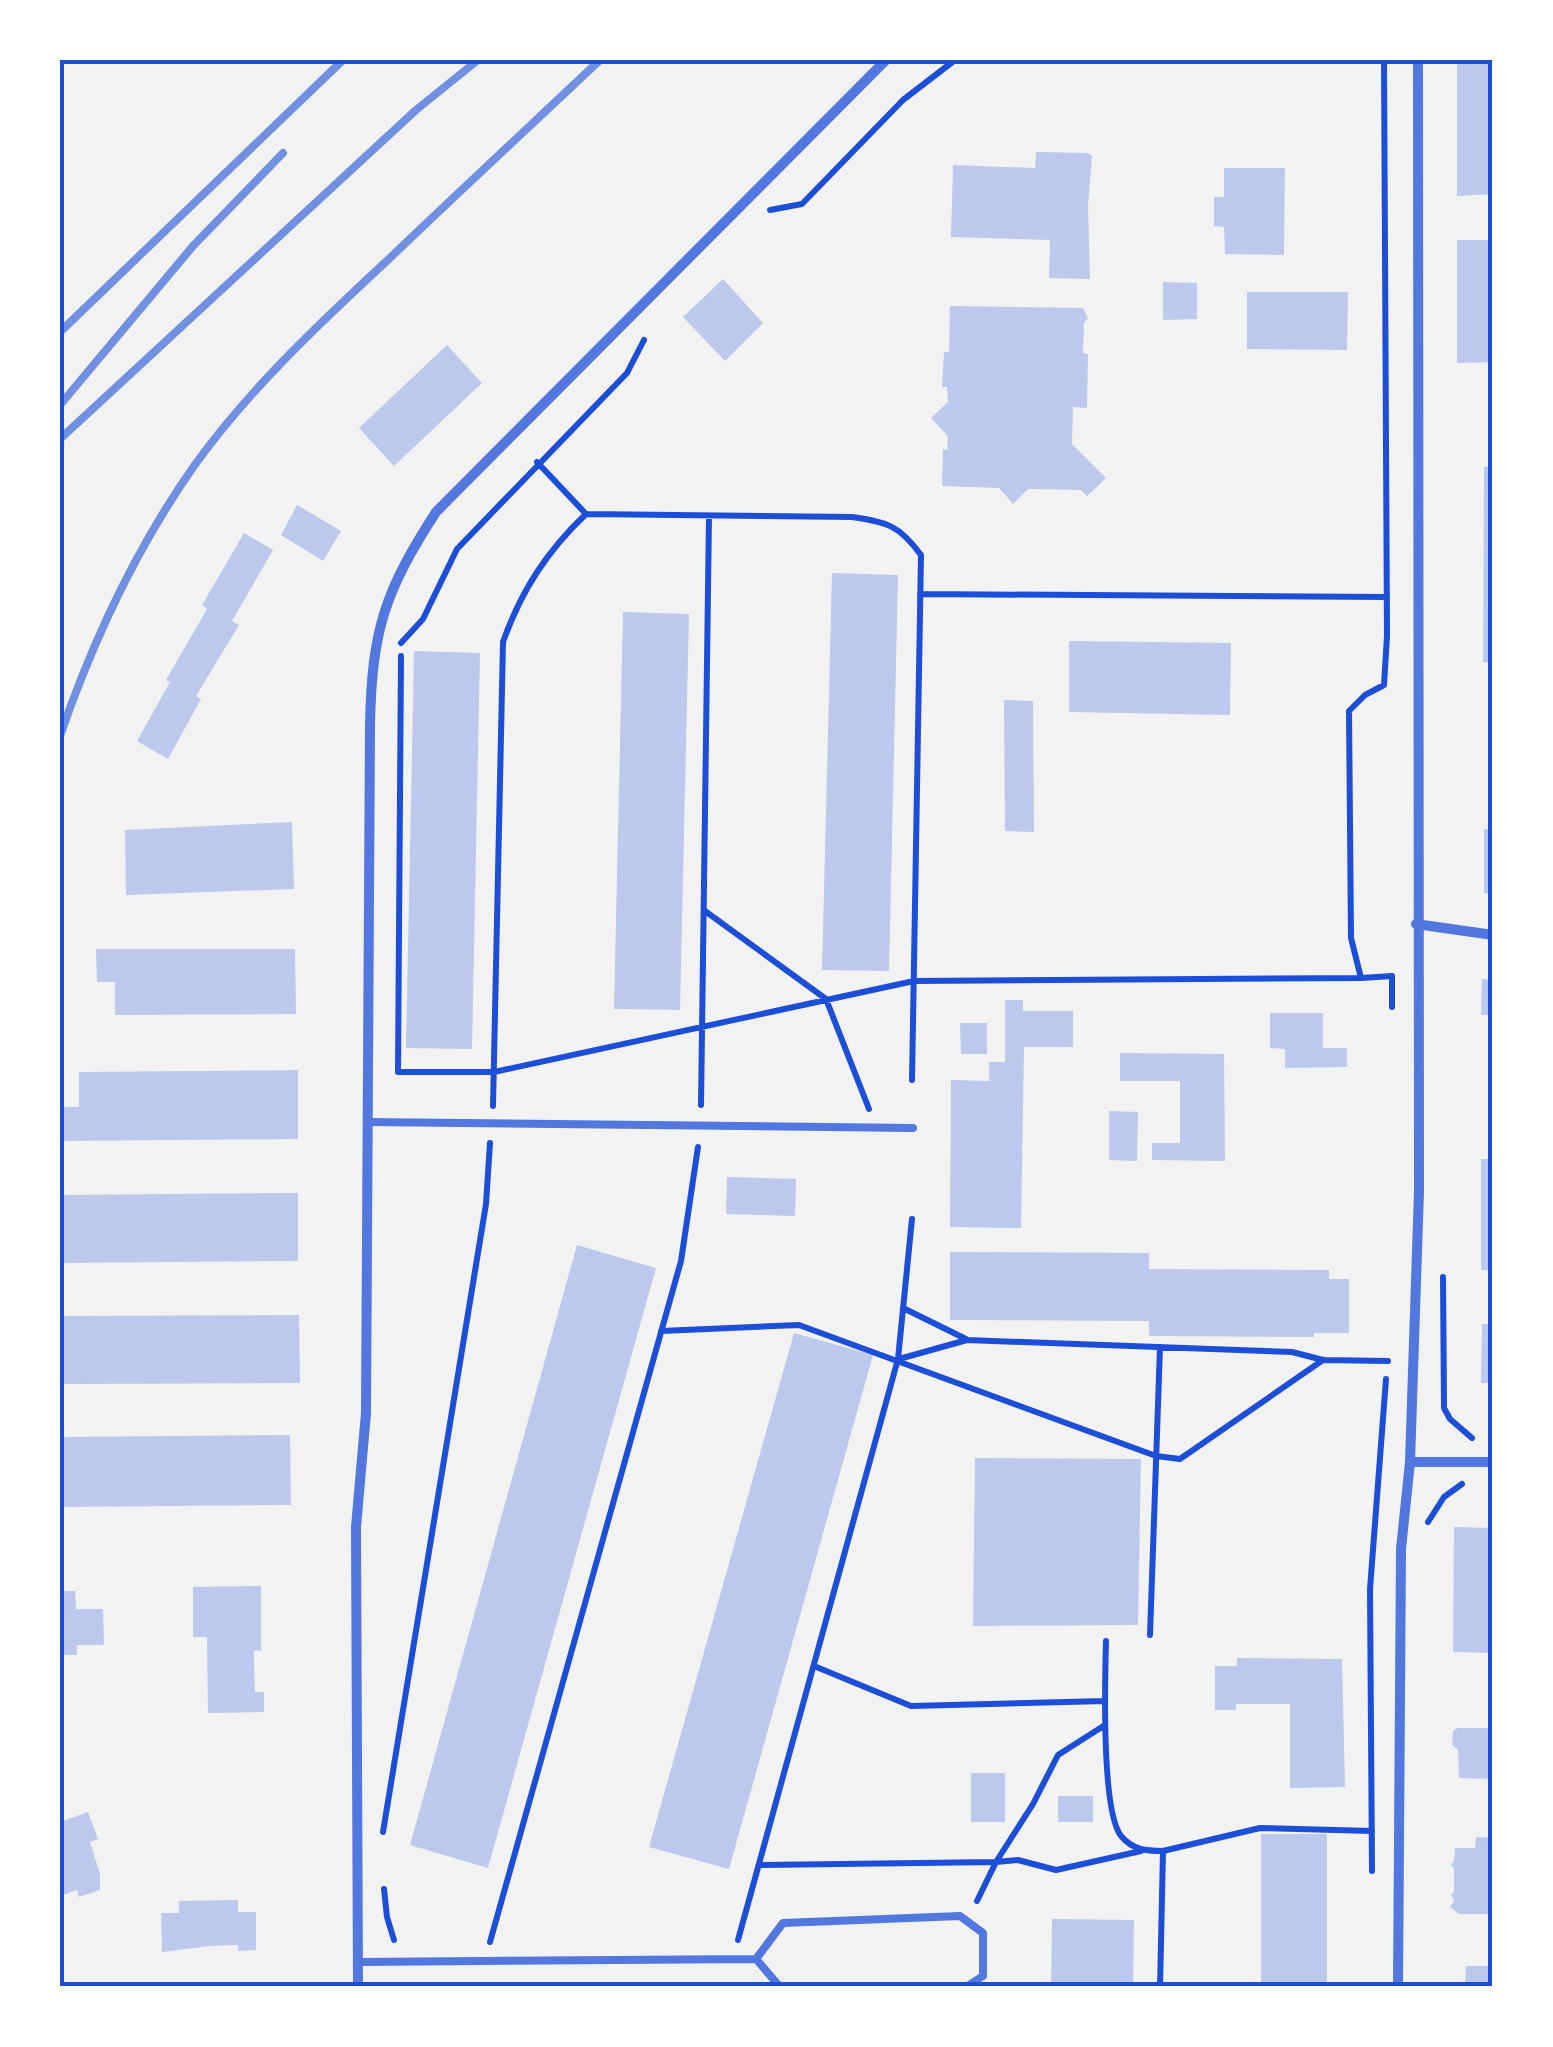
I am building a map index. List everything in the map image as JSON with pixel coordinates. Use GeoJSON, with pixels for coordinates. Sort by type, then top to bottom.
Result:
{"type":"FeatureCollection","features":[{"type":"Feature","properties":{"kind":"street"},"geometry":{"type":"LineString","coordinates":[[358,1987],[356,1527],[366,1413],[371,687],[384,604],[406,558],[436,512],[886,60]]}},
{"type":"Feature","properties":{"kind":"street"},"geometry":{"type":"LineString","coordinates":[[1398,1987],[1400,1568],[1410,1462],[1419,1172],[1418,60]]}},
{"type":"Feature","properties":{"kind":"street"},"geometry":{"type":"LineString","coordinates":[[1416,924],[1493,935]]}},
{"type":"Feature","properties":{"kind":"street"},"geometry":{"type":"LineString","coordinates":[[1410,1462],[1493,1462]]}},
{"type":"Feature","properties":{"kind":"lane"},"geometry":{"type":"LineString","coordinates":[[366,1122],[913,1128]]}},
{"type":"Feature","properties":{"kind":"lane"},"geometry":{"type":"LineString","coordinates":[[756,1959],[783,1923],[960,1916],[983,1933],[983,1976],[966,1987]]}},
{"type":"Feature","properties":{"kind":"lane"},"geometry":{"type":"LineString","coordinates":[[358,1962],[756,1959],[780,1987]]}},
{"type":"Feature","properties":{"kind":"path"},"geometry":{"type":"LineString","coordinates":[[767,210],[802,204],[903,100],[955,60]]}},
{"type":"Feature","properties":{"kind":"path"},"geometry":{"type":"LineString","coordinates":[[1361,978],[1351,938],[1349,710],[1384,685],[1384,60]]}},
{"type":"Feature","properties":{"kind":"path"},"geometry":{"type":"LineString","coordinates":[[652,324],[627,372],[458,548],[423,619],[402,643],[398,1072],[494,1072],[914,981],[1392,976],[1392,1016]]}},
{"type":"Feature","properties":{"kind":"path"},"geometry":{"type":"LineString","coordinates":[[538,462],[586,514],[852,517],[885,521],[907,536],[920,555],[912,1080]]}},
{"type":"Feature","properties":{"kind":"path"},"geometry":{"type":"LineString","coordinates":[[380,1849],[486,1204],[494,1072],[503,642],[529,582],[586,514]]}},
{"type":"Feature","properties":{"kind":"path"},"geometry":{"type":"LineString","coordinates":[[484,1961],[681,1261],[701,1126],[709,516]]}},
{"type":"Feature","properties":{"kind":"path"},"geometry":{"type":"LineString","coordinates":[[920,594],[1387,596]]}},
{"type":"Feature","properties":{"kind":"path"},"geometry":{"type":"LineString","coordinates":[[704,910],[826,999],[876,1128]]}},
{"type":"Feature","properties":{"kind":"path"},"geometry":{"type":"LineString","coordinates":[[733,1959],[898,1359],[912,1219]]}},
{"type":"Feature","properties":{"kind":"path"},"geometry":{"type":"LineString","coordinates":[[903,1308],[967,1340]]}},
{"type":"Feature","properties":{"kind":"path"},"geometry":{"type":"LineString","coordinates":[[661,1331],[799,1326],[1156,1456],[1180,1460],[1323,1360]]}},
{"type":"Feature","properties":{"kind":"path"},"geometry":{"type":"LineString","coordinates":[[898,1359],[967,1340],[1292,1352],[1323,1360],[1388,1362]]}},
{"type":"Feature","properties":{"kind":"path"},"geometry":{"type":"LineString","coordinates":[[1150,1635],[1160,1347]]}},
{"type":"Feature","properties":{"kind":"path"},"geometry":{"type":"LineString","coordinates":[[1372,1890],[1370,1589],[1388,1349]]}},
{"type":"Feature","properties":{"kind":"path"},"geometry":{"type":"LineString","coordinates":[[1106,1641],[1104,1725],[1113,1821],[1122,1837],[1140,1851]]}},
{"type":"Feature","properties":{"kind":"path"},"geometry":{"type":"LineString","coordinates":[[814,1666],[910,1706],[1105,1700]]}},
{"type":"Feature","properties":{"kind":"path"},"geometry":{"type":"LineString","coordinates":[[967,1920],[1058,1755],[1104,1725]]}},
{"type":"Feature","properties":{"kind":"path"},"geometry":{"type":"LineString","coordinates":[[759,1865],[1018,1860],[1056,1870],[1260,1828],[1372,1831]]}},
{"type":"Feature","properties":{"kind":"path"},"geometry":{"type":"LineString","coordinates":[[1160,1987],[1163,1851]]}},
{"type":"Feature","properties":{"kind":"path"},"geometry":{"type":"LineString","coordinates":[[383,1883],[386,1917],[402,1963]]}},
{"type":"Feature","properties":{"kind":"building"},"geometry":{"type":"Polygon","coordinates":[[[1457,60],[1493,60],[1493,194],[1457,196],[1457,60]]]}},
{"type":"Feature","properties":{"kind":"building"},"geometry":{"type":"Polygon","coordinates":[[[1036,152],[1092,156],[1088,206],[1090,279],[1049,278],[1050,240],[951,237],[953,165],[1035,168],[1036,152]]]}},
{"type":"Feature","properties":{"kind":"building"},"geometry":{"type":"Polygon","coordinates":[[[1224,168],[1285,168],[1284,255],[1225,254],[1224,227],[1214,226],[1214,197],[1224,197],[1224,168]]]}},
{"type":"Feature","properties":{"kind":"building"},"geometry":{"type":"Polygon","coordinates":[[[1457,240],[1493,240],[1493,362],[1457,363],[1457,240]]]}},
{"type":"Feature","properties":{"kind":"building"},"geometry":{"type":"Polygon","coordinates":[[[723,279],[763,323],[725,361],[683,317],[723,279]]]}},
{"type":"Feature","properties":{"kind":"building"},"geometry":{"type":"Polygon","coordinates":[[[1163,282],[1197,283],[1197,319],[1163,320],[1163,282]]]}},
{"type":"Feature","properties":{"kind":"building"},"geometry":{"type":"Polygon","coordinates":[[[1247,292],[1348,292],[1347,350],[1247,349],[1247,292]]]}},
{"type":"Feature","properties":{"kind":"building"},"geometry":{"type":"Polygon","coordinates":[[[950,306],[1083,308],[1088,318],[1084,323],[1083,353],[1088,354],[1087,408],[1073,407],[1072,444],[1106,478],[1087,496],[1081,490],[1028,489],[1013,504],[999,488],[942,486],[943,449],[947,450],[948,436],[931,418],[948,402],[947,387],[942,387],[944,352],[949,352],[950,306]]]}},
{"type":"Feature","properties":{"kind":"building"},"geometry":{"type":"Polygon","coordinates":[[[447,345],[482,383],[394,466],[359,428],[447,345]]]}},
{"type":"Feature","properties":{"kind":"building"},"geometry":{"type":"Polygon","coordinates":[[[1484,467],[1493,467],[1493,663],[1483,662],[1484,467]]]}},
{"type":"Feature","properties":{"kind":"building"},"geometry":{"type":"Polygon","coordinates":[[[297,505],[341,531],[323,561],[281,535],[297,505]]]}},
{"type":"Feature","properties":{"kind":"building"},"geometry":{"type":"Polygon","coordinates":[[[244,533],[273,550],[232,621],[239,625],[196,696],[201,699],[168,759],[137,741],[207,609],[202,605],[244,533]]]}},
{"type":"Feature","properties":{"kind":"building"},"geometry":{"type":"Polygon","coordinates":[[[832,573],[898,575],[889,971],[822,970],[832,573]]]}},
{"type":"Feature","properties":{"kind":"building"},"geometry":{"type":"Polygon","coordinates":[[[623,612],[689,614],[680,1010],[614,1009],[623,612]]]}},
{"type":"Feature","properties":{"kind":"building"},"geometry":{"type":"Polygon","coordinates":[[[1069,641],[1231,643],[1230,715],[1069,712],[1069,641]]]}},
{"type":"Feature","properties":{"kind":"building"},"geometry":{"type":"Polygon","coordinates":[[[414,651],[480,653],[472,1049],[406,1048],[414,651]]]}},
{"type":"Feature","properties":{"kind":"building"},"geometry":{"type":"Polygon","coordinates":[[[1004,700],[1033,701],[1034,832],[1005,831],[1004,700]]]}},
{"type":"Feature","properties":{"kind":"building"},"geometry":{"type":"Polygon","coordinates":[[[292,822],[294,889],[126,895],[125,830],[292,822]]]}},
{"type":"Feature","properties":{"kind":"building"},"geometry":{"type":"Polygon","coordinates":[[[1484,829],[1493,829],[1493,893],[1484,893],[1484,829]]]}},
{"type":"Feature","properties":{"kind":"building"},"geometry":{"type":"Polygon","coordinates":[[[96,949],[295,949],[296,1014],[115,1015],[115,982],[97,982],[96,949]]]}},
{"type":"Feature","properties":{"kind":"building"},"geometry":{"type":"Polygon","coordinates":[[[1482,979],[1493,980],[1493,1015],[1481,1015],[1482,979]]]}},
{"type":"Feature","properties":{"kind":"building"},"geometry":{"type":"Polygon","coordinates":[[[1005,1000],[1023,1000],[1023,1011],[1073,1011],[1073,1047],[1024,1047],[1021,1228],[950,1227],[951,1080],[989,1081],[989,1062],[1005,1062],[1005,1000]]]}},
{"type":"Feature","properties":{"kind":"building"},"geometry":{"type":"Polygon","coordinates":[[[1270,1013],[1323,1013],[1323,1048],[1347,1048],[1347,1067],[1285,1068],[1285,1049],[1270,1048],[1270,1013]]]}},
{"type":"Feature","properties":{"kind":"building"},"geometry":{"type":"Polygon","coordinates":[[[960,1023],[987,1023],[987,1054],[961,1054],[960,1023]]]}},
{"type":"Feature","properties":{"kind":"building"},"geometry":{"type":"Polygon","coordinates":[[[1120,1053],[1224,1054],[1225,1161],[1152,1160],[1152,1143],[1180,1143],[1180,1081],[1120,1081],[1120,1053]]]}},
{"type":"Feature","properties":{"kind":"building"},"geometry":{"type":"Polygon","coordinates":[[[298,1070],[298,1139],[64,1141],[64,1107],[79,1107],[79,1072],[298,1070]]]}},
{"type":"Feature","properties":{"kind":"building"},"geometry":{"type":"Polygon","coordinates":[[[1109,1111],[1138,1112],[1137,1161],[1109,1160],[1109,1111]]]}},
{"type":"Feature","properties":{"kind":"building"},"geometry":{"type":"Polygon","coordinates":[[[1481,1159],[1493,1159],[1493,1270],[1481,1270],[1481,1159]]]}},
{"type":"Feature","properties":{"kind":"building"},"geometry":{"type":"Polygon","coordinates":[[[727,1177],[796,1179],[795,1216],[726,1214],[727,1177]]]}},
{"type":"Feature","properties":{"kind":"building"},"geometry":{"type":"Polygon","coordinates":[[[298,1193],[298,1261],[60,1263],[60,1195],[298,1193]]]}},
{"type":"Feature","properties":{"kind":"building"},"geometry":{"type":"Polygon","coordinates":[[[577,1245],[656,1268],[488,1868],[410,1845],[577,1245]]]}},
{"type":"Feature","properties":{"kind":"building"},"geometry":{"type":"Polygon","coordinates":[[[950,1252],[1149,1253],[1149,1269],[1329,1270],[1329,1279],[1349,1279],[1349,1333],[1314,1333],[1314,1337],[1149,1336],[1149,1321],[950,1320],[950,1252]]]}},
{"type":"Feature","properties":{"kind":"building"},"geometry":{"type":"Polygon","coordinates":[[[299,1315],[300,1383],[60,1384],[60,1316],[299,1315]]]}},
{"type":"Feature","properties":{"kind":"building"},"geometry":{"type":"Polygon","coordinates":[[[1482,1324],[1493,1324],[1493,1383],[1481,1383],[1482,1324]]]}},
{"type":"Feature","properties":{"kind":"building"},"geometry":{"type":"Polygon","coordinates":[[[794,1333],[873,1355],[729,1869],[649,1847],[794,1333]]]}},
{"type":"Feature","properties":{"kind":"building"},"geometry":{"type":"Polygon","coordinates":[[[290,1435],[291,1505],[60,1507],[60,1437],[290,1435]]]}},
{"type":"Feature","properties":{"kind":"building"},"geometry":{"type":"Polygon","coordinates":[[[975,1458],[1141,1459],[1138,1625],[973,1626],[975,1458]]]}},
{"type":"Feature","properties":{"kind":"building"},"geometry":{"type":"Polygon","coordinates":[[[1454,1527],[1493,1528],[1493,1653],[1453,1652],[1454,1527]]]}},
{"type":"Feature","properties":{"kind":"building"},"geometry":{"type":"Polygon","coordinates":[[[261,1586],[261,1651],[254,1650],[254,1665],[255,1692],[264,1692],[264,1712],[208,1713],[207,1637],[193,1637],[193,1587],[261,1586]]]}},
{"type":"Feature","properties":{"kind":"building"},"geometry":{"type":"Polygon","coordinates":[[[60,1591],[75,1591],[76,1609],[103,1609],[104,1645],[77,1645],[77,1655],[60,1655],[60,1591]]]}},
{"type":"Feature","properties":{"kind":"building"},"geometry":{"type":"Polygon","coordinates":[[[1237,1658],[1342,1659],[1345,1787],[1290,1788],[1290,1704],[1236,1704],[1236,1710],[1215,1710],[1215,1666],[1237,1666],[1237,1658]]]}},
{"type":"Feature","properties":{"kind":"building"},"geometry":{"type":"Polygon","coordinates":[[[1457,1728],[1493,1728],[1493,1779],[1459,1778],[1458,1750],[1452,1745],[1457,1728]]]}},
{"type":"Feature","properties":{"kind":"building"},"geometry":{"type":"Polygon","coordinates":[[[971,1773],[1005,1773],[1005,1822],[971,1822],[971,1773]]]}},
{"type":"Feature","properties":{"kind":"building"},"geometry":{"type":"Polygon","coordinates":[[[1058,1796],[1093,1796],[1093,1822],[1058,1822],[1058,1796]]]}},
{"type":"Feature","properties":{"kind":"building"},"geometry":{"type":"Polygon","coordinates":[[[88,1812],[98,1839],[90,1842],[100,1874],[100,1890],[79,1897],[77,1890],[60,1896],[60,1822],[88,1812]]]}},
{"type":"Feature","properties":{"kind":"building"},"geometry":{"type":"Polygon","coordinates":[[[1261,1834],[1327,1834],[1327,1987],[1261,1987],[1261,1834]]]}},
{"type":"Feature","properties":{"kind":"building"},"geometry":{"type":"Polygon","coordinates":[[[1476,1837],[1493,1838],[1493,1914],[1459,1914],[1450,1907],[1454,1901],[1451,1865],[1455,1848],[1475,1848],[1476,1837]]]}},
{"type":"Feature","properties":{"kind":"building"},"geometry":{"type":"Polygon","coordinates":[[[238,1900],[238,1912],[256,1912],[256,1950],[238,1951],[238,1945],[162,1952],[161,1913],[179,1913],[179,1901],[238,1900]]]}},
{"type":"Feature","properties":{"kind":"building"},"geometry":{"type":"Polygon","coordinates":[[[1052,1919],[1134,1920],[1133,1987],[1051,1987],[1052,1919]]]}},
{"type":"Feature","properties":{"kind":"building"},"geometry":{"type":"Polygon","coordinates":[[[1466,1966],[1493,1966],[1493,1987],[1465,1987],[1466,1966]]]}},
{"type":"Feature","properties":{"kind":"railway"},"geometry":{"type":"LineString","coordinates":[[60,332],[343,60]]}},
{"type":"Feature","properties":{"kind":"railway"},"geometry":{"type":"LineString","coordinates":[[60,439],[416,110],[478,60]]}},
{"type":"Feature","properties":{"kind":"railway"},"geometry":{"type":"LineString","coordinates":[[60,736],[101,631],[134,563],[216,437],[313,331],[600,60]]}},
{"type":"Feature","properties":{"kind":"railway"},"geometry":{"type":"LineString","coordinates":[[60,405],[193,246],[283,153]]}}]}
